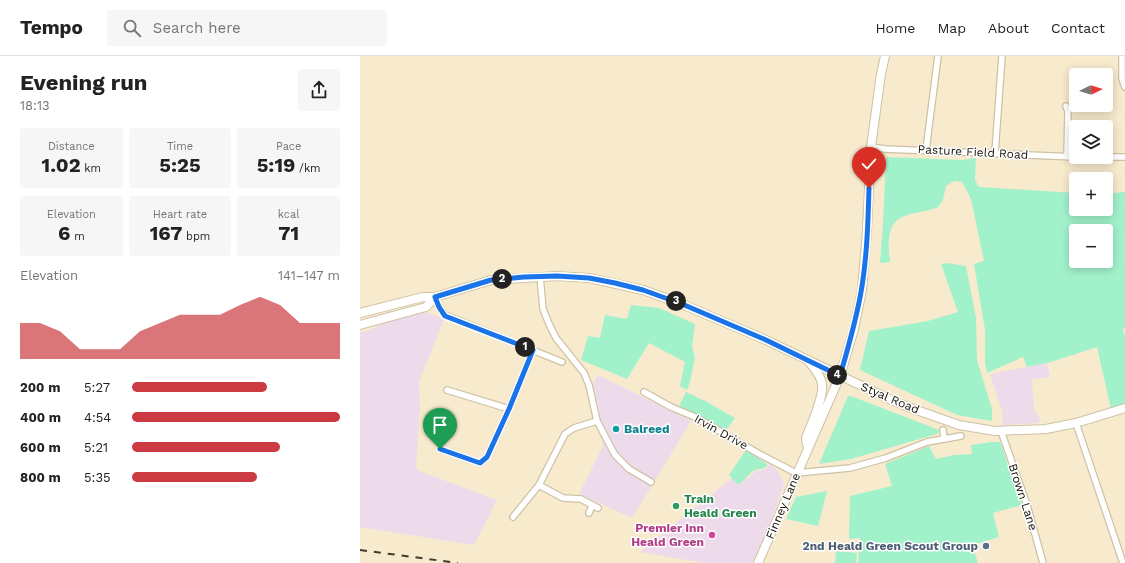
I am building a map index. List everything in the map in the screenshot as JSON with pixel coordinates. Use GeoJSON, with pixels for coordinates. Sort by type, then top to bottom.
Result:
{"type":"FeatureCollection","features":[{"type":"Feature","properties":{"kind":"main road","name":"Finney Lane"},"geometry":{"type":"LineString","coordinates":[[758,563],[796,473],[840,376],[854,329],[862,290],[867,230],[871,146],[885,56]]}},
{"type":"Feature","properties":{"kind":"main road","name":"Styal Road"},"geometry":{"type":"LineString","coordinates":[[360,313],[423,297],[435,297],[491,280],[540,276],[589,278],[643,290],[682,304],[908,407],[959,425],[1002,431],[1046,429],[1076,423],[1125,408]]}},
{"type":"Feature","properties":{"kind":"main road","name":"Styal Road"},"geometry":{"type":"LineString","coordinates":[[360,325],[426,307],[435,297]]}},
{"type":"Feature","properties":{"kind":"main road","name":"Finney Lane"},"geometry":{"type":"LineString","coordinates":[[807,449],[806,438],[823,392],[822,383],[817,372],[808,361]]}},
{"type":"Feature","properties":{"kind":"street"},"geometry":{"type":"LineString","coordinates":[[926,150],[938,56]]}},
{"type":"Feature","properties":{"kind":"street"},"geometry":{"type":"LineString","coordinates":[[995,153],[1002,56]]}},
{"type":"Feature","properties":{"kind":"street"},"geometry":{"type":"LineString","coordinates":[[1122,56],[1122,79],[1125,87]]}},
{"type":"Feature","properties":{"kind":"street"},"geometry":{"type":"LineString","coordinates":[[1066,106],[1068,111],[1067,157]]}},
{"type":"Feature","properties":{"kind":"street","name":"Pasture Field Road"},"geometry":{"type":"LineString","coordinates":[[871,146],[885,149],[1067,157]]}},
{"type":"Feature","properties":{"kind":"street"},"geometry":{"type":"LineString","coordinates":[[1113,157],[1125,157]]}},
{"type":"Feature","properties":{"kind":"street"},"geometry":{"type":"LineString","coordinates":[[540,276],[543,309],[548,324],[556,338],[584,373],[589,385],[597,421],[615,455],[623,464],[651,482]]}},
{"type":"Feature","properties":{"kind":"street"},"geometry":{"type":"LineString","coordinates":[[435,297],[445,316],[562,362]]}},
{"type":"Feature","properties":{"kind":"street"},"geometry":{"type":"LineString","coordinates":[[440,449],[480,463],[487,457],[509,409],[533,350]]}},
{"type":"Feature","properties":{"kind":"street"},"geometry":{"type":"LineString","coordinates":[[447,390],[509,409]]}},
{"type":"Feature","properties":{"kind":"street","name":"Irvin Drive"},"geometry":{"type":"LineString","coordinates":[[644,392],[671,407],[695,417],[796,473]]}},
{"type":"Feature","properties":{"kind":"street"},"geometry":{"type":"LineString","coordinates":[[513,517],[539,485],[565,434],[574,428],[597,421]]}},
{"type":"Feature","properties":{"kind":"street"},"geometry":{"type":"LineString","coordinates":[[1076,423],[1123,563]]}},
{"type":"Feature","properties":{"kind":"street"},"geometry":{"type":"LineString","coordinates":[[943,430],[944,439]]}},
{"type":"Feature","properties":{"kind":"street","name":"Brown Lane"},"geometry":{"type":"LineString","coordinates":[[1002,431],[1027,505],[1043,563]]}},
{"type":"Feature","properties":{"kind":"street"},"geometry":{"type":"LineString","coordinates":[[796,473],[850,468],[886,458],[927,442],[961,436]]}},
{"type":"Feature","properties":{"kind":"street"},"geometry":{"type":"LineString","coordinates":[[539,485],[563,498],[581,499],[595,507],[589,513]]}},
{"type":"Feature","properties":{"kind":"shaded area"},"geometry":{"type":"Polygon","coordinates":[[[426,312],[444,319],[419,382],[420,407],[416,468],[419,471],[497,500],[474,545],[360,527],[360,332],[367,331],[387,322],[426,312]]]}},
{"type":"Feature","properties":{"kind":"shaded area"},"geometry":{"type":"Polygon","coordinates":[[[1047,363],[1050,377],[1032,379],[1034,411],[1039,416],[1040,423],[1002,425],[1003,414],[990,374],[1047,363]]]}},
{"type":"Feature","properties":{"kind":"shaded area"},"geometry":{"type":"Polygon","coordinates":[[[598,375],[691,421],[632,518],[579,494],[603,446],[599,409],[593,385],[598,375]]]}},
{"type":"Feature","properties":{"kind":"shaded area"},"geometry":{"type":"Polygon","coordinates":[[[770,464],[777,470],[783,481],[785,481],[765,537],[752,563],[705,563],[640,552],[732,478],[736,483],[742,483],[756,471],[764,470],[770,464]]]}},
{"type":"Feature","properties":{"kind":"green space"},"geometry":{"type":"Polygon","coordinates":[[[886,157],[961,160],[976,158],[975,180],[979,187],[1069,193],[1069,216],[1113,216],[1113,193],[1125,192],[1125,327],[1123,330],[1125,336],[1125,405],[1111,409],[1097,347],[1051,362],[1027,367],[1023,357],[987,373],[985,363],[985,330],[974,264],[984,261],[971,199],[962,182],[954,181],[946,186],[943,200],[938,207],[906,215],[897,220],[893,225],[889,236],[890,262],[880,263],[886,157]]]}},
{"type":"Feature","properties":{"kind":"green space"},"geometry":{"type":"Polygon","coordinates":[[[947,263],[966,266],[976,318],[977,360],[992,409],[992,421],[957,415],[860,370],[869,331],[928,321],[958,312],[941,264],[947,263]]]}},
{"type":"Feature","properties":{"kind":"green space"},"geometry":{"type":"Polygon","coordinates":[[[631,305],[659,308],[695,324],[692,347],[695,357],[687,390],[680,386],[685,362],[649,343],[627,379],[581,360],[588,336],[600,338],[605,315],[627,319],[631,305]]]}},
{"type":"Feature","properties":{"kind":"green space"},"geometry":{"type":"Polygon","coordinates":[[[686,392],[735,418],[726,430],[679,406],[686,392]]]}},
{"type":"Feature","properties":{"kind":"green space"},"geometry":{"type":"Polygon","coordinates":[[[848,396],[939,430],[937,434],[851,459],[819,464],[848,396]]]}},
{"type":"Feature","properties":{"kind":"green space"},"geometry":{"type":"Polygon","coordinates":[[[1000,442],[1022,505],[993,513],[999,537],[972,545],[978,563],[858,563],[860,538],[849,539],[850,496],[892,486],[885,464],[929,446],[936,459],[954,455],[972,454],[971,445],[1000,442]]]}},
{"type":"Feature","properties":{"kind":"green space"},"geometry":{"type":"Polygon","coordinates":[[[746,450],[767,464],[767,466],[754,471],[737,484],[729,475],[746,450]]]}},
{"type":"Feature","properties":{"kind":"green space"},"geometry":{"type":"Polygon","coordinates":[[[827,491],[818,526],[786,519],[796,497],[827,491]]]}},
{"type":"Feature","properties":{"kind":"green space"},"geometry":{"type":"Polygon","coordinates":[[[836,551],[857,553],[856,563],[835,563],[836,551]]]}},
{"type":"Feature","properties":{"kind":"railway"},"geometry":{"type":"LineString","coordinates":[[360,550],[458,563]]}},
{"type":"Feature","properties":{"kind":"place","name":"Balreed"},"geometry":{"type":"Point","coordinates":[616,429]}},
{"type":"Feature","properties":{"kind":"place","name":"Train Heald Green"},"geometry":{"type":"Point","coordinates":[676,506]}},
{"type":"Feature","properties":{"kind":"place","name":"Premier Inn Heald Green"},"geometry":{"type":"Point","coordinates":[712,535]}},
{"type":"Feature","properties":{"kind":"place","name":"2nd Heald Green Scout Group"},"geometry":{"type":"Point","coordinates":[986,546]}},
{"type":"Feature","properties":{"kind":"route"},"geometry":{"type":"LineString","coordinates":[[440,449],[480,463],[487,457],[509,409],[533,350],[445,316],[439,307],[435,297],[491,280],[557,276],[589,278],[643,290],[682,304],[766,340],[840,376],[854,329],[862,290],[869,188]]}}]}
